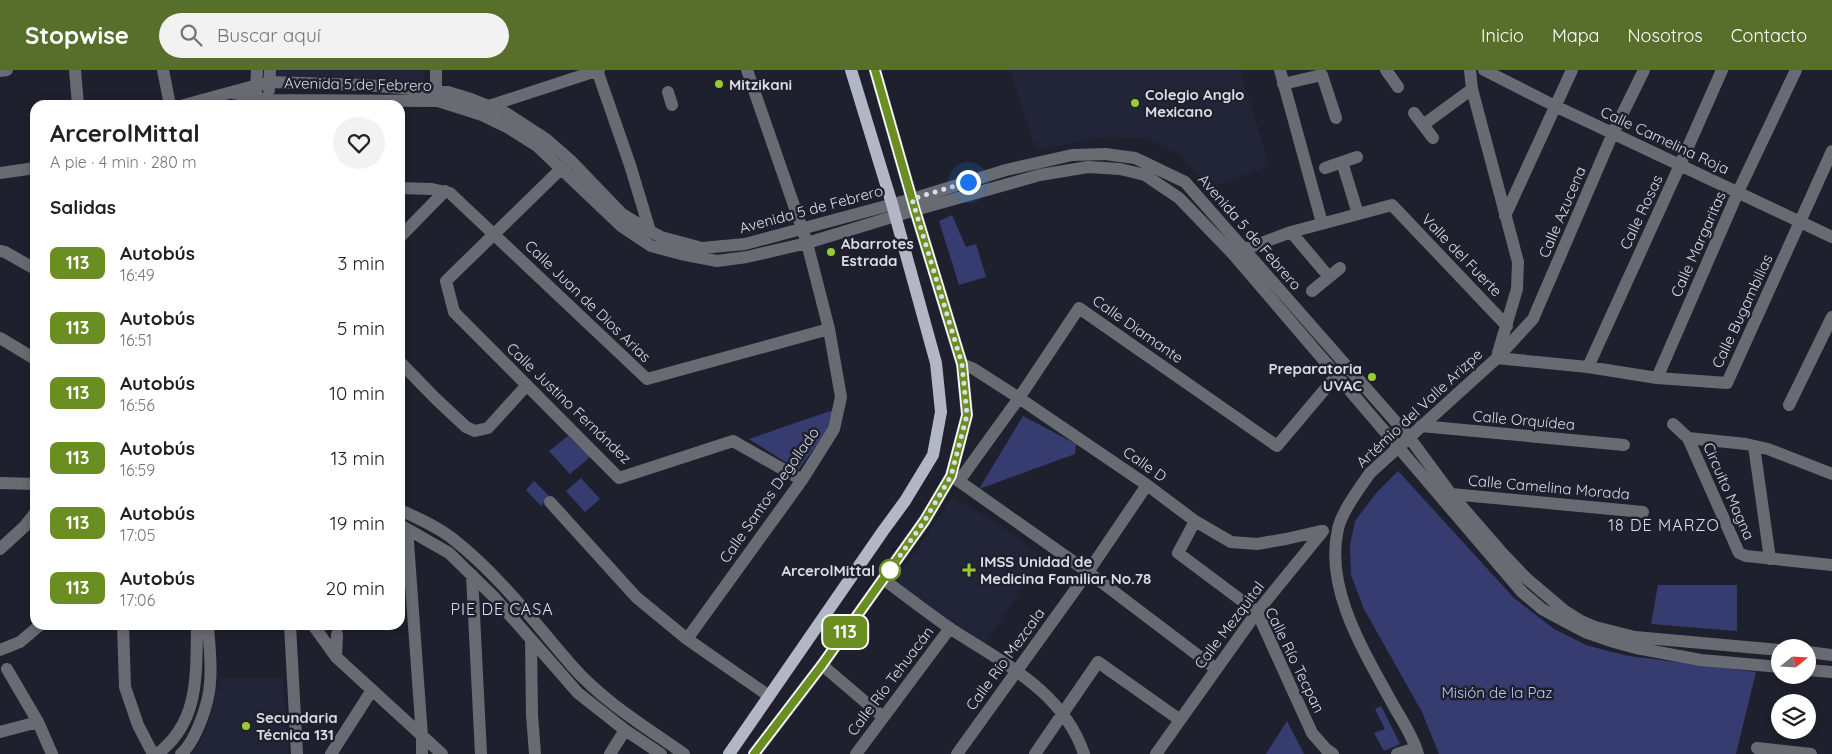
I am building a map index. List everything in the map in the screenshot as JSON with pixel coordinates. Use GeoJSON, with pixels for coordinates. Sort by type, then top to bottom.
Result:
{"type":"FeatureCollection","features":[{"type":"Feature","properties":{"kind":"main road"},"geometry":{"type":"LineString","coordinates":[[729,754],[883,531],[906,501],[933,455],[941,412],[936,363],[851,70]]}},
{"type":"Feature","properties":{"kind":"main road"},"geometry":{"type":"LineString","coordinates":[[754,754],[822,665],[955,478],[967,415],[962,364],[913,205],[875,70]]}},
{"type":"Feature","properties":{"kind":"street"},"geometry":{"type":"LineString","coordinates":[[0,72],[7,70]]}},
{"type":"Feature","properties":{"kind":"street"},"geometry":{"type":"LineString","coordinates":[[75,70],[78,100]]}},
{"type":"Feature","properties":{"kind":"street"},"geometry":{"type":"LineString","coordinates":[[257,70],[264,92]]}},
{"type":"Feature","properties":{"kind":"street"},"geometry":{"type":"LineString","coordinates":[[436,70],[436,91]]}},
{"type":"Feature","properties":{"kind":"street"},"geometry":{"type":"LineString","coordinates":[[488,106],[598,70],[650,232]]}},
{"type":"Feature","properties":{"kind":"street","name":"Calle Santos Degollado"},"geometry":{"type":"LineString","coordinates":[[687,638],[802,480],[834,429],[840,404],[840,388],[829,329],[807,243],[747,70]]}},
{"type":"Feature","properties":{"kind":"street"},"geometry":{"type":"LineString","coordinates":[[1280,70],[1322,223]]}},
{"type":"Feature","properties":{"kind":"street"},"geometry":{"type":"LineString","coordinates":[[1392,78],[1402,70]]}},
{"type":"Feature","properties":{"kind":"street","name":"Artémio del Valle Arizpe"},"geometry":{"type":"LineString","coordinates":[[1417,751],[1358,642],[1336,576],[1335,547],[1338,527],[1354,495],[1370,473],[1497,358],[1507,326],[1517,289],[1518,262],[1472,89],[1470,70]]}},
{"type":"Feature","properties":{"kind":"street","name":"Calle Camelina Roja"},"geometry":{"type":"LineString","coordinates":[[1484,70],[1498,73],[1556,106],[1832,237]]}},
{"type":"Feature","properties":{"kind":"street"},"geometry":{"type":"LineString","coordinates":[[1505,216],[1572,70]]}},
{"type":"Feature","properties":{"kind":"street","name":"Calle Azucena"},"geometry":{"type":"LineString","coordinates":[[1497,358],[1533,319],[1613,133],[1644,70]]}},
{"type":"Feature","properties":{"kind":"street","name":"Calle Rosas"},"geometry":{"type":"LineString","coordinates":[[1588,367],[1722,70]]}},
{"type":"Feature","properties":{"kind":"street","name":"Calle Margaritas"},"geometry":{"type":"LineString","coordinates":[[1657,378],[1738,192],[1796,70]]}},
{"type":"Feature","properties":{"kind":"street"},"geometry":{"type":"LineString","coordinates":[[162,73],[169,100]]}},
{"type":"Feature","properties":{"kind":"street"},"geometry":{"type":"LineString","coordinates":[[1283,84],[1322,75],[1336,118]]}},
{"type":"Feature","properties":{"kind":"street","name":"Avenida 5 de Febrero"},"geometry":{"type":"LineString","coordinates":[[264,92],[365,85],[456,94],[506,113],[546,139],[621,226],[651,246],[716,261],[747,257],[807,243],[913,205],[1040,176],[1088,167],[1120,169],[1145,176],[1179,198],[1238,252],[1409,437],[1451,494],[1526,578],[1565,611],[1580,621],[1595,627],[1635,637],[1771,649]]}},
{"type":"Feature","properties":{"kind":"street"},"geometry":{"type":"LineString","coordinates":[[1423,125],[1472,89]]}},
{"type":"Feature","properties":{"kind":"street","name":"Avenida 5 de Febrero"},"geometry":{"type":"LineString","coordinates":[[202,100],[231,92],[264,92],[438,101],[482,115],[507,127],[566,164],[622,214],[650,232],[702,248],[745,244],[803,229],[893,211]]}},
{"type":"Feature","properties":{"kind":"street"},"geometry":{"type":"LineString","coordinates":[[668,92],[672,105]]}},
{"type":"Feature","properties":{"kind":"street"},"geometry":{"type":"LineString","coordinates":[[1414,113],[1433,138]]}},
{"type":"Feature","properties":{"kind":"street","name":"Calle Bugambilias"},"geometry":{"type":"LineString","coordinates":[[1497,358],[1588,367],[1657,378],[1727,382],[1832,151]]}},
{"type":"Feature","properties":{"kind":"street"},"geometry":{"type":"LineString","coordinates":[[1324,168],[1357,158]]}},
{"type":"Feature","properties":{"kind":"street"},"geometry":{"type":"LineString","coordinates":[[1238,252],[1291,232],[1358,214],[1342,162]]}},
{"type":"Feature","properties":{"kind":"street"},"geometry":{"type":"LineString","coordinates":[[495,234],[566,164]]}},
{"type":"Feature","properties":{"kind":"street"},"geometry":{"type":"LineString","coordinates":[[0,174],[30,169]]}},
{"type":"Feature","properties":{"kind":"street"},"geometry":{"type":"LineString","coordinates":[[405,188],[445,192]]}},
{"type":"Feature","properties":{"kind":"street"},"geometry":{"type":"LineString","coordinates":[[405,232],[445,192]]}},
{"type":"Feature","properties":{"kind":"street","name":"Calle Juan de Dios Arias"},"geometry":{"type":"LineString","coordinates":[[445,192],[450,193],[495,234],[647,379],[829,329]]}},
{"type":"Feature","properties":{"kind":"street","name":"Valle del Fuerte"},"geometry":{"type":"LineString","coordinates":[[1358,214],[1392,205],[1507,326]]}},
{"type":"Feature","properties":{"kind":"street"},"geometry":{"type":"LineString","coordinates":[[1291,232],[1329,277]]}},
{"type":"Feature","properties":{"kind":"street","name":"Calle Justino Fernández"},"geometry":{"type":"LineString","coordinates":[[495,234],[446,281],[454,312],[619,478],[733,440],[802,480]]}},
{"type":"Feature","properties":{"kind":"street"},"geometry":{"type":"LineString","coordinates":[[0,252],[5,252],[30,266]]}},
{"type":"Feature","properties":{"kind":"street","name":"Avenida 5 de Febrero"},"geometry":{"type":"LineString","coordinates":[[1238,252],[1336,376],[1522,592],[1542,609],[1585,632],[1636,648],[1701,660],[1771,666]]}},
{"type":"Feature","properties":{"kind":"street"},"geometry":{"type":"LineString","coordinates":[[1312,291],[1340,268]]}},
{"type":"Feature","properties":{"kind":"street","name":"Calle Diamante"},"geometry":{"type":"LineString","coordinates":[[955,478],[1019,398],[1079,308],[1277,446],[1336,376]]}},
{"type":"Feature","properties":{"kind":"street"},"geometry":{"type":"LineString","coordinates":[[1789,405],[1832,317]]}},
{"type":"Feature","properties":{"kind":"street"},"geometry":{"type":"LineString","coordinates":[[0,338],[30,356]]}},
{"type":"Feature","properties":{"kind":"street","name":"Calle D"},"geometry":{"type":"LineString","coordinates":[[962,364],[974,369],[1019,398],[1147,485],[1195,521],[1231,542],[1256,544],[1286,540],[1322,531]]}},
{"type":"Feature","properties":{"kind":"street"},"geometry":{"type":"LineString","coordinates":[[405,367],[466,427],[476,431],[488,428],[527,385]]}},
{"type":"Feature","properties":{"kind":"street"},"geometry":{"type":"LineString","coordinates":[[1673,424],[1688,438]]}},
{"type":"Feature","properties":{"kind":"street","name":"Calle Orquídea"},"geometry":{"type":"LineString","coordinates":[[1421,426],[1624,445]]}},
{"type":"Feature","properties":{"kind":"street","name":"Circuito Magna"},"geometry":{"type":"LineString","coordinates":[[1688,438],[1768,449],[1832,474]]}},
{"type":"Feature","properties":{"kind":"street","name":"Circuito Magna"},"geometry":{"type":"LineString","coordinates":[[1688,438],[1739,553],[1746,556],[1832,565]]}},
{"type":"Feature","properties":{"kind":"street"},"geometry":{"type":"LineString","coordinates":[[1754,446],[1770,559]]}},
{"type":"Feature","properties":{"kind":"street"},"geometry":{"type":"LineString","coordinates":[[955,478],[1088,572],[1216,669]]}},
{"type":"Feature","properties":{"kind":"street"},"geometry":{"type":"LineString","coordinates":[[0,484],[30,484]]}},
{"type":"Feature","properties":{"kind":"street","name":"Calle Río Mezcala"},"geometry":{"type":"LineString","coordinates":[[957,754],[1088,572],[1147,485]]}},
{"type":"Feature","properties":{"kind":"street","name":"Calle Camelina Morada"},"geometry":{"type":"LineString","coordinates":[[1451,494],[1643,512]]}},
{"type":"Feature","properties":{"kind":"street"},"geometry":{"type":"LineString","coordinates":[[550,502],[636,597],[687,638],[769,696]]}},
{"type":"Feature","properties":{"kind":"street"},"geometry":{"type":"LineString","coordinates":[[405,512],[453,538],[492,574],[573,667],[602,695],[684,754]]}},
{"type":"Feature","properties":{"kind":"street","name":"Calle Río Tecpan"},"geometry":{"type":"LineString","coordinates":[[1195,521],[1178,553],[1257,612],[1312,733],[1333,754]]}},
{"type":"Feature","properties":{"kind":"street"},"geometry":{"type":"LineString","coordinates":[[0,549],[30,526]]}},
{"type":"Feature","properties":{"kind":"street"},"geometry":{"type":"LineString","coordinates":[[1322,531],[1338,527]]}},
{"type":"Feature","properties":{"kind":"street"},"geometry":{"type":"LineString","coordinates":[[405,528],[449,553],[494,597],[578,693],[661,754]]}},
{"type":"Feature","properties":{"kind":"street","name":"Calle Mezquital"},"geometry":{"type":"LineString","coordinates":[[1156,754],[1257,612],[1322,531]]}},
{"type":"Feature","properties":{"kind":"street"},"geometry":{"type":"LineString","coordinates":[[405,539],[422,754]]}},
{"type":"Feature","properties":{"kind":"street"},"geometry":{"type":"LineString","coordinates":[[472,575],[481,754]]}},
{"type":"Feature","properties":{"kind":"street"},"geometry":{"type":"LineString","coordinates":[[883,579],[950,628],[1017,671],[1048,696],[1063,713],[1084,754]]}},
{"type":"Feature","properties":{"kind":"street","name":"Calle Río Tehuacán"},"geometry":{"type":"LineString","coordinates":[[856,754],[950,628]]}},
{"type":"Feature","properties":{"kind":"street"},"geometry":{"type":"LineString","coordinates":[[0,650],[20,642],[34,630]]}},
{"type":"Feature","properties":{"kind":"street"},"geometry":{"type":"LineString","coordinates":[[123,630],[125,687],[138,725],[155,754],[180,731],[191,707],[196,682],[197,630]]}},
{"type":"Feature","properties":{"kind":"street"},"geometry":{"type":"LineString","coordinates":[[181,754],[196,732],[204,710],[210,684],[208,630]]}},
{"type":"Feature","properties":{"kind":"street"},"geometry":{"type":"LineString","coordinates":[[290,630],[297,754]]}},
{"type":"Feature","properties":{"kind":"street"},"geometry":{"type":"LineString","coordinates":[[317,630],[336,657],[442,754]]}},
{"type":"Feature","properties":{"kind":"street"},"geometry":{"type":"LineString","coordinates":[[336,657],[337,634]]}},
{"type":"Feature","properties":{"kind":"street"},"geometry":{"type":"LineString","coordinates":[[531,640],[532,715],[535,754]]}},
{"type":"Feature","properties":{"kind":"street"},"geometry":{"type":"LineString","coordinates":[[1701,642],[1701,660]]}},
{"type":"Feature","properties":{"kind":"street"},"geometry":{"type":"LineString","coordinates":[[1816,653],[1832,655]]}},
{"type":"Feature","properties":{"kind":"street"},"geometry":{"type":"LineString","coordinates":[[1035,754],[1098,662],[1180,720]]}},
{"type":"Feature","properties":{"kind":"street"},"geometry":{"type":"LineString","coordinates":[[822,665],[883,716]]}},
{"type":"Feature","properties":{"kind":"street"},"geometry":{"type":"LineString","coordinates":[[7,669],[38,722],[52,754]]}},
{"type":"Feature","properties":{"kind":"street"},"geometry":{"type":"LineString","coordinates":[[1816,671],[1832,672]]}},
{"type":"Feature","properties":{"kind":"street"},"geometry":{"type":"LineString","coordinates":[[330,754],[372,690]]}},
{"type":"Feature","properties":{"kind":"street"},"geometry":{"type":"LineString","coordinates":[[0,732],[38,722]]}},
{"type":"Feature","properties":{"kind":"street"},"geometry":{"type":"LineString","coordinates":[[610,754],[626,730]]}},
{"type":"Feature","properties":{"kind":"street"},"geometry":{"type":"LineString","coordinates":[[1757,748],[1811,754]]}},
{"type":"Feature","properties":{"kind":"street"},"geometry":{"type":"LineString","coordinates":[[1397,754],[1417,751]]}},
{"type":"Feature","properties":{"kind":"shaded area"},"geometry":{"type":"Polygon","coordinates":[[[277,70],[425,70],[423,82],[276,79],[277,70]]]}},
{"type":"Feature","properties":{"kind":"shaded area","name":"Colegio Anglo Mexicano"},"geometry":{"type":"Polygon","coordinates":[[[1010,70],[1240,70],[1269,165],[1208,189],[1179,154],[1147,138],[1104,137],[1036,150],[1010,70]]]}},
{"type":"Feature","properties":{"kind":"shaded area","name":"IMSS Unidad de Medicina Familiar No.78"},"geometry":{"type":"Polygon","coordinates":[[[953,496],[1011,533],[1043,557],[984,645],[894,583],[953,496]]]}},
{"type":"Feature","properties":{"kind":"shaded area","name":"Secundaria Técnica 131"},"geometry":{"type":"Polygon","coordinates":[[[220,678],[283,678],[288,754],[191,754],[201,741],[212,712],[220,678]]]}},
{"type":"Feature","properties":{"kind":"green space"},"geometry":{"type":"Polygon","coordinates":[[[952,215],[966,247],[976,244],[986,277],[959,285],[939,221],[952,215]]]}},
{"type":"Feature","properties":{"kind":"green space"},"geometry":{"type":"Polygon","coordinates":[[[833,410],[827,431],[798,470],[749,439],[833,410]]]}},
{"type":"Feature","properties":{"kind":"green space"},"geometry":{"type":"Polygon","coordinates":[[[1023,416],[1076,444],[1075,454],[979,489],[1023,416]]]}},
{"type":"Feature","properties":{"kind":"green space"},"geometry":{"type":"Polygon","coordinates":[[[568,436],[590,457],[570,474],[549,451],[568,436]]]}},
{"type":"Feature","properties":{"kind":"green space","name":"Misión de la Paz"},"geometry":{"type":"Polygon","coordinates":[[[1398,471],[1514,598],[1554,629],[1586,645],[1629,656],[1756,672],[1736,754],[1439,754],[1422,712],[1364,609],[1351,575],[1350,545],[1355,521],[1377,492],[1398,471]]]}},
{"type":"Feature","properties":{"kind":"green space"},"geometry":{"type":"Polygon","coordinates":[[[581,478],[600,499],[585,512],[566,491],[581,478]]]}},
{"type":"Feature","properties":{"kind":"green space"},"geometry":{"type":"Polygon","coordinates":[[[534,481],[550,497],[541,506],[526,490],[534,481]]]}},
{"type":"Feature","properties":{"kind":"green space"},"geometry":{"type":"Polygon","coordinates":[[[1658,585],[1737,585],[1737,631],[1651,624],[1658,585]]]}},
{"type":"Feature","properties":{"kind":"green space"},"geometry":{"type":"Polygon","coordinates":[[[1381,706],[1400,744],[1384,751],[1374,733],[1385,729],[1375,709],[1381,706]]]}},
{"type":"Feature","properties":{"kind":"green space"},"geometry":{"type":"Polygon","coordinates":[[[1287,721],[1304,754],[1266,754],[1287,721]]]}},
{"type":"Feature","properties":{"kind":"bus line","name":"113"},"geometry":{"type":"LineString","coordinates":[[754,754],[822,665],[925,520],[951,476],[967,415],[962,364],[875,70]]}},
{"type":"Feature","properties":{"kind":"place","name":"Mitzikani"},"geometry":{"type":"Point","coordinates":[719,84]}},
{"type":"Feature","properties":{"kind":"place","name":"Colegio Anglo Mexicano"},"geometry":{"type":"Point","coordinates":[1135,103]}},
{"type":"Feature","properties":{"kind":"place","name":"Abarrotes Estrada"},"geometry":{"type":"Point","coordinates":[831,252]}},
{"type":"Feature","properties":{"kind":"place","name":"Preparatoria UVAC"},"geometry":{"type":"Point","coordinates":[1372,377]}},
{"type":"Feature","properties":{"kind":"place","name":"ArcerolMittal"},"geometry":{"type":"Point","coordinates":[890,570]}},
{"type":"Feature","properties":{"kind":"place","name":"IMSS Unidad de Medicina Familiar No.78"},"geometry":{"type":"Point","coordinates":[969,570]}},
{"type":"Feature","properties":{"kind":"place","name":"Secundaria Técnica 131"},"geometry":{"type":"Point","coordinates":[246,726]}},
{"type":"Feature","properties":{"kind":"district","name":"18 DE MARZO"},"geometry":{"type":"Point","coordinates":[1664,525]}},
{"type":"Feature","properties":{"kind":"district","name":"PIE DE CASA"},"geometry":{"type":"Point","coordinates":[502,609]}},
{"type":"Feature","properties":{"kind":"route"},"geometry":{"type":"LineString","coordinates":[[890,570],[925,520],[951,476],[967,415],[962,364],[912,199],[968,182]]}}]}
